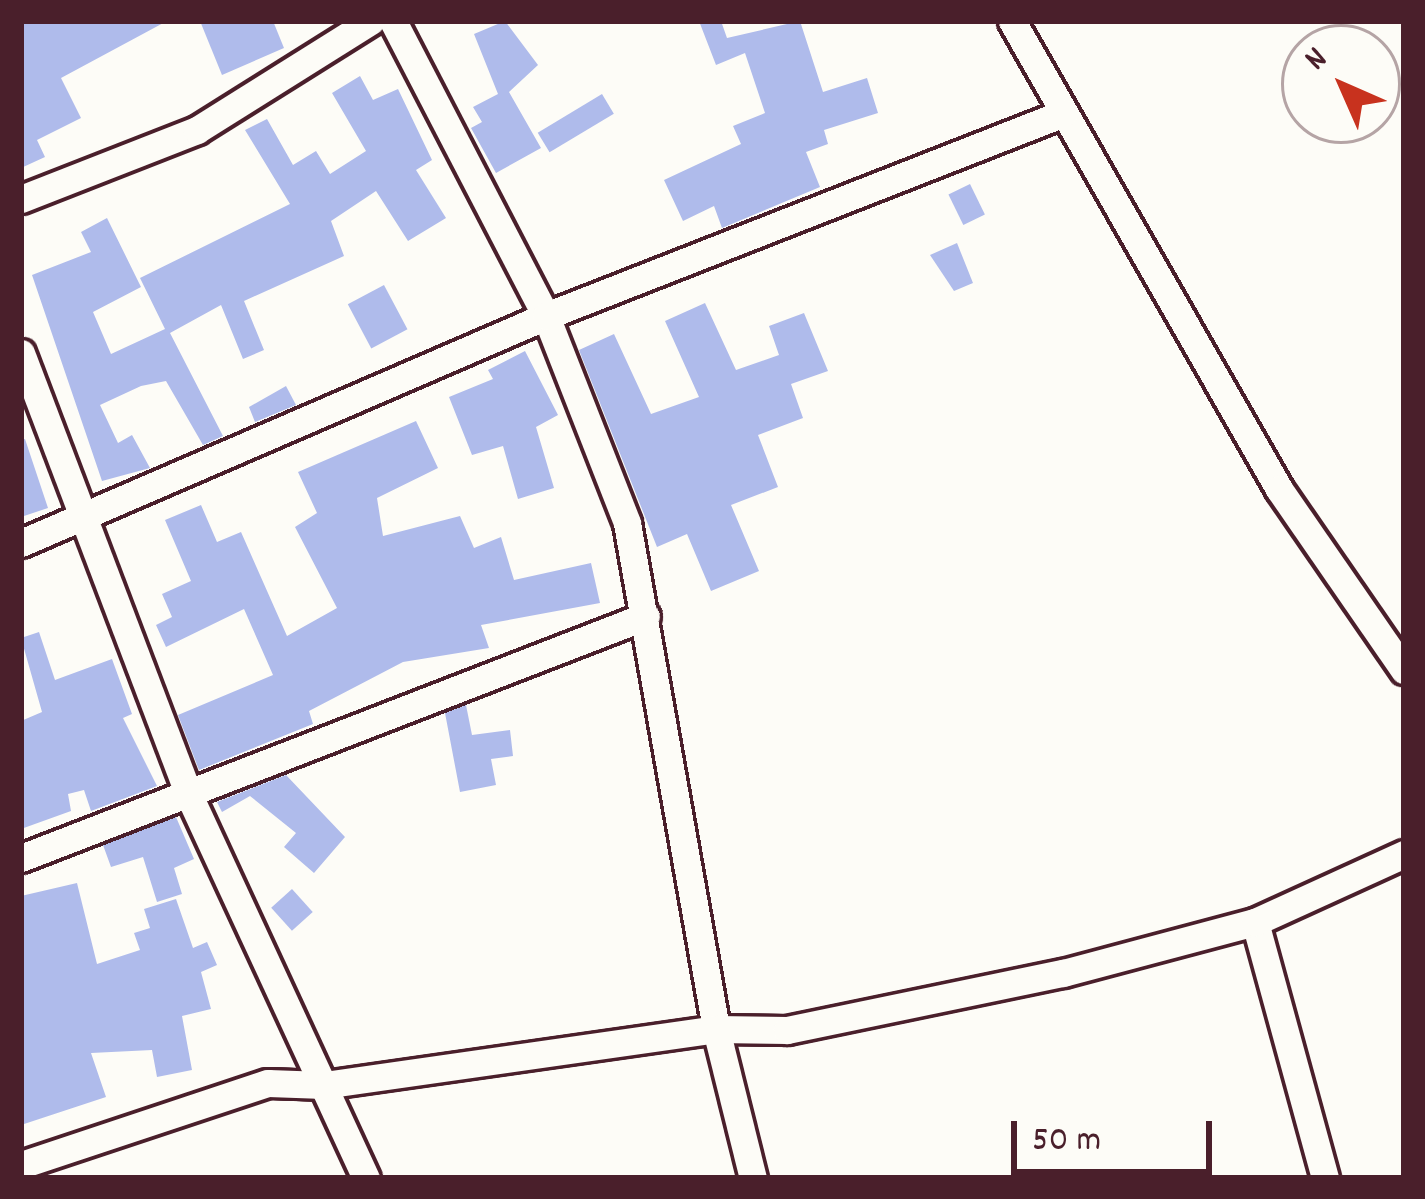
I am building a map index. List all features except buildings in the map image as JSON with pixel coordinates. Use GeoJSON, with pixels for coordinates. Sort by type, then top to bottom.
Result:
{"type":"FeatureCollection","features":[{"type":"Feature","properties":{"kind":"street"},"geometry":{"type":"LineString","coordinates":[[21,200],[197,130],[371,21]]}},
{"type":"Feature","properties":{"kind":"street"},"geometry":{"type":"LineString","coordinates":[[393,21],[546,316],[627,523],[716,1029],[753,1178]]}},
{"type":"Feature","properties":{"kind":"street"},"geometry":{"type":"LineString","coordinates":[[1012,21],[1279,489],[1404,670]]}},
{"type":"Feature","properties":{"kind":"street"},"geometry":{"type":"LineString","coordinates":[[21,543],[546,316],[1064,113]]}},
{"type":"Feature","properties":{"kind":"street"},"geometry":{"type":"LineString","coordinates":[[21,353],[89,513],[188,793],[366,1178]]}},
{"type":"Feature","properties":{"kind":"street"},"geometry":{"type":"LineString","coordinates":[[21,858],[646,616]]}},
{"type":"Feature","properties":{"kind":"street"},"geometry":{"type":"LineString","coordinates":[[21,1166],[268,1083],[324,1085],[716,1029],[787,1030],[1255,922],[1404,854]]}},
{"type":"Feature","properties":{"kind":"street"},"geometry":{"type":"LineString","coordinates":[[1255,922],[1325,1178]]}}]}
